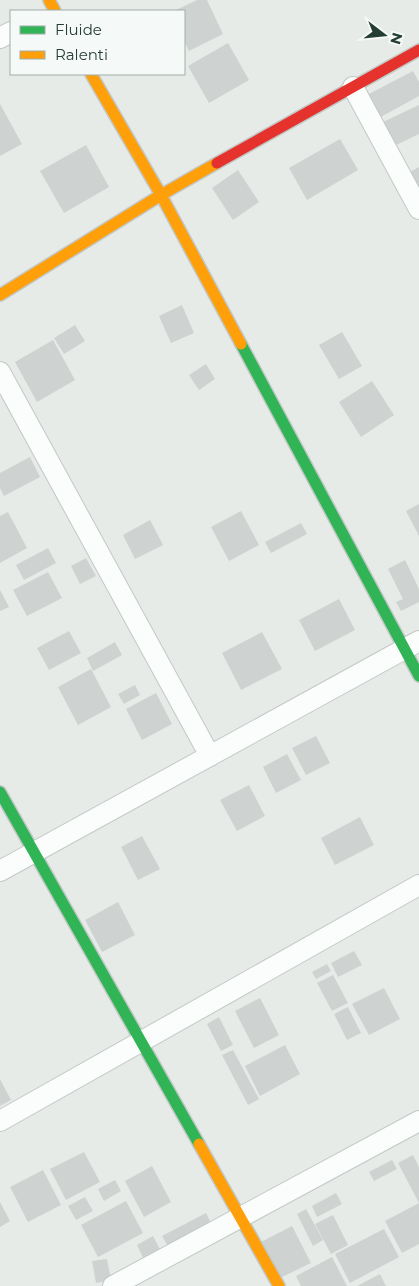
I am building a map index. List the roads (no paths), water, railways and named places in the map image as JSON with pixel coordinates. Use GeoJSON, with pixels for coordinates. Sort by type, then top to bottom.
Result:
{"type":"FeatureCollection","features":[{"type":"Feature","properties":{"kind":"street"},"geometry":{"type":"LineString","coordinates":[[0,294],[161,195],[419,50]]}},
{"type":"Feature","properties":{"kind":"street"},"geometry":{"type":"LineString","coordinates":[[92,75],[161,195],[412,645],[419,676]]}},
{"type":"Feature","properties":{"kind":"street"},"geometry":{"type":"LineString","coordinates":[[353,87],[419,209]]}},
{"type":"Feature","properties":{"kind":"street"},"geometry":{"type":"LineString","coordinates":[[0,372],[210,756]]}},
{"type":"Feature","properties":{"kind":"street"},"geometry":{"type":"LineString","coordinates":[[0,871],[36,854],[412,645]]}},
{"type":"Feature","properties":{"kind":"street"},"geometry":{"type":"LineString","coordinates":[[0,792],[279,1286]]}},
{"type":"Feature","properties":{"kind":"street"},"geometry":{"type":"LineString","coordinates":[[0,1121],[419,885]]}},
{"type":"Feature","properties":{"kind":"street"},"geometry":{"type":"LineString","coordinates":[[113,1286],[419,1121]]}}]}
